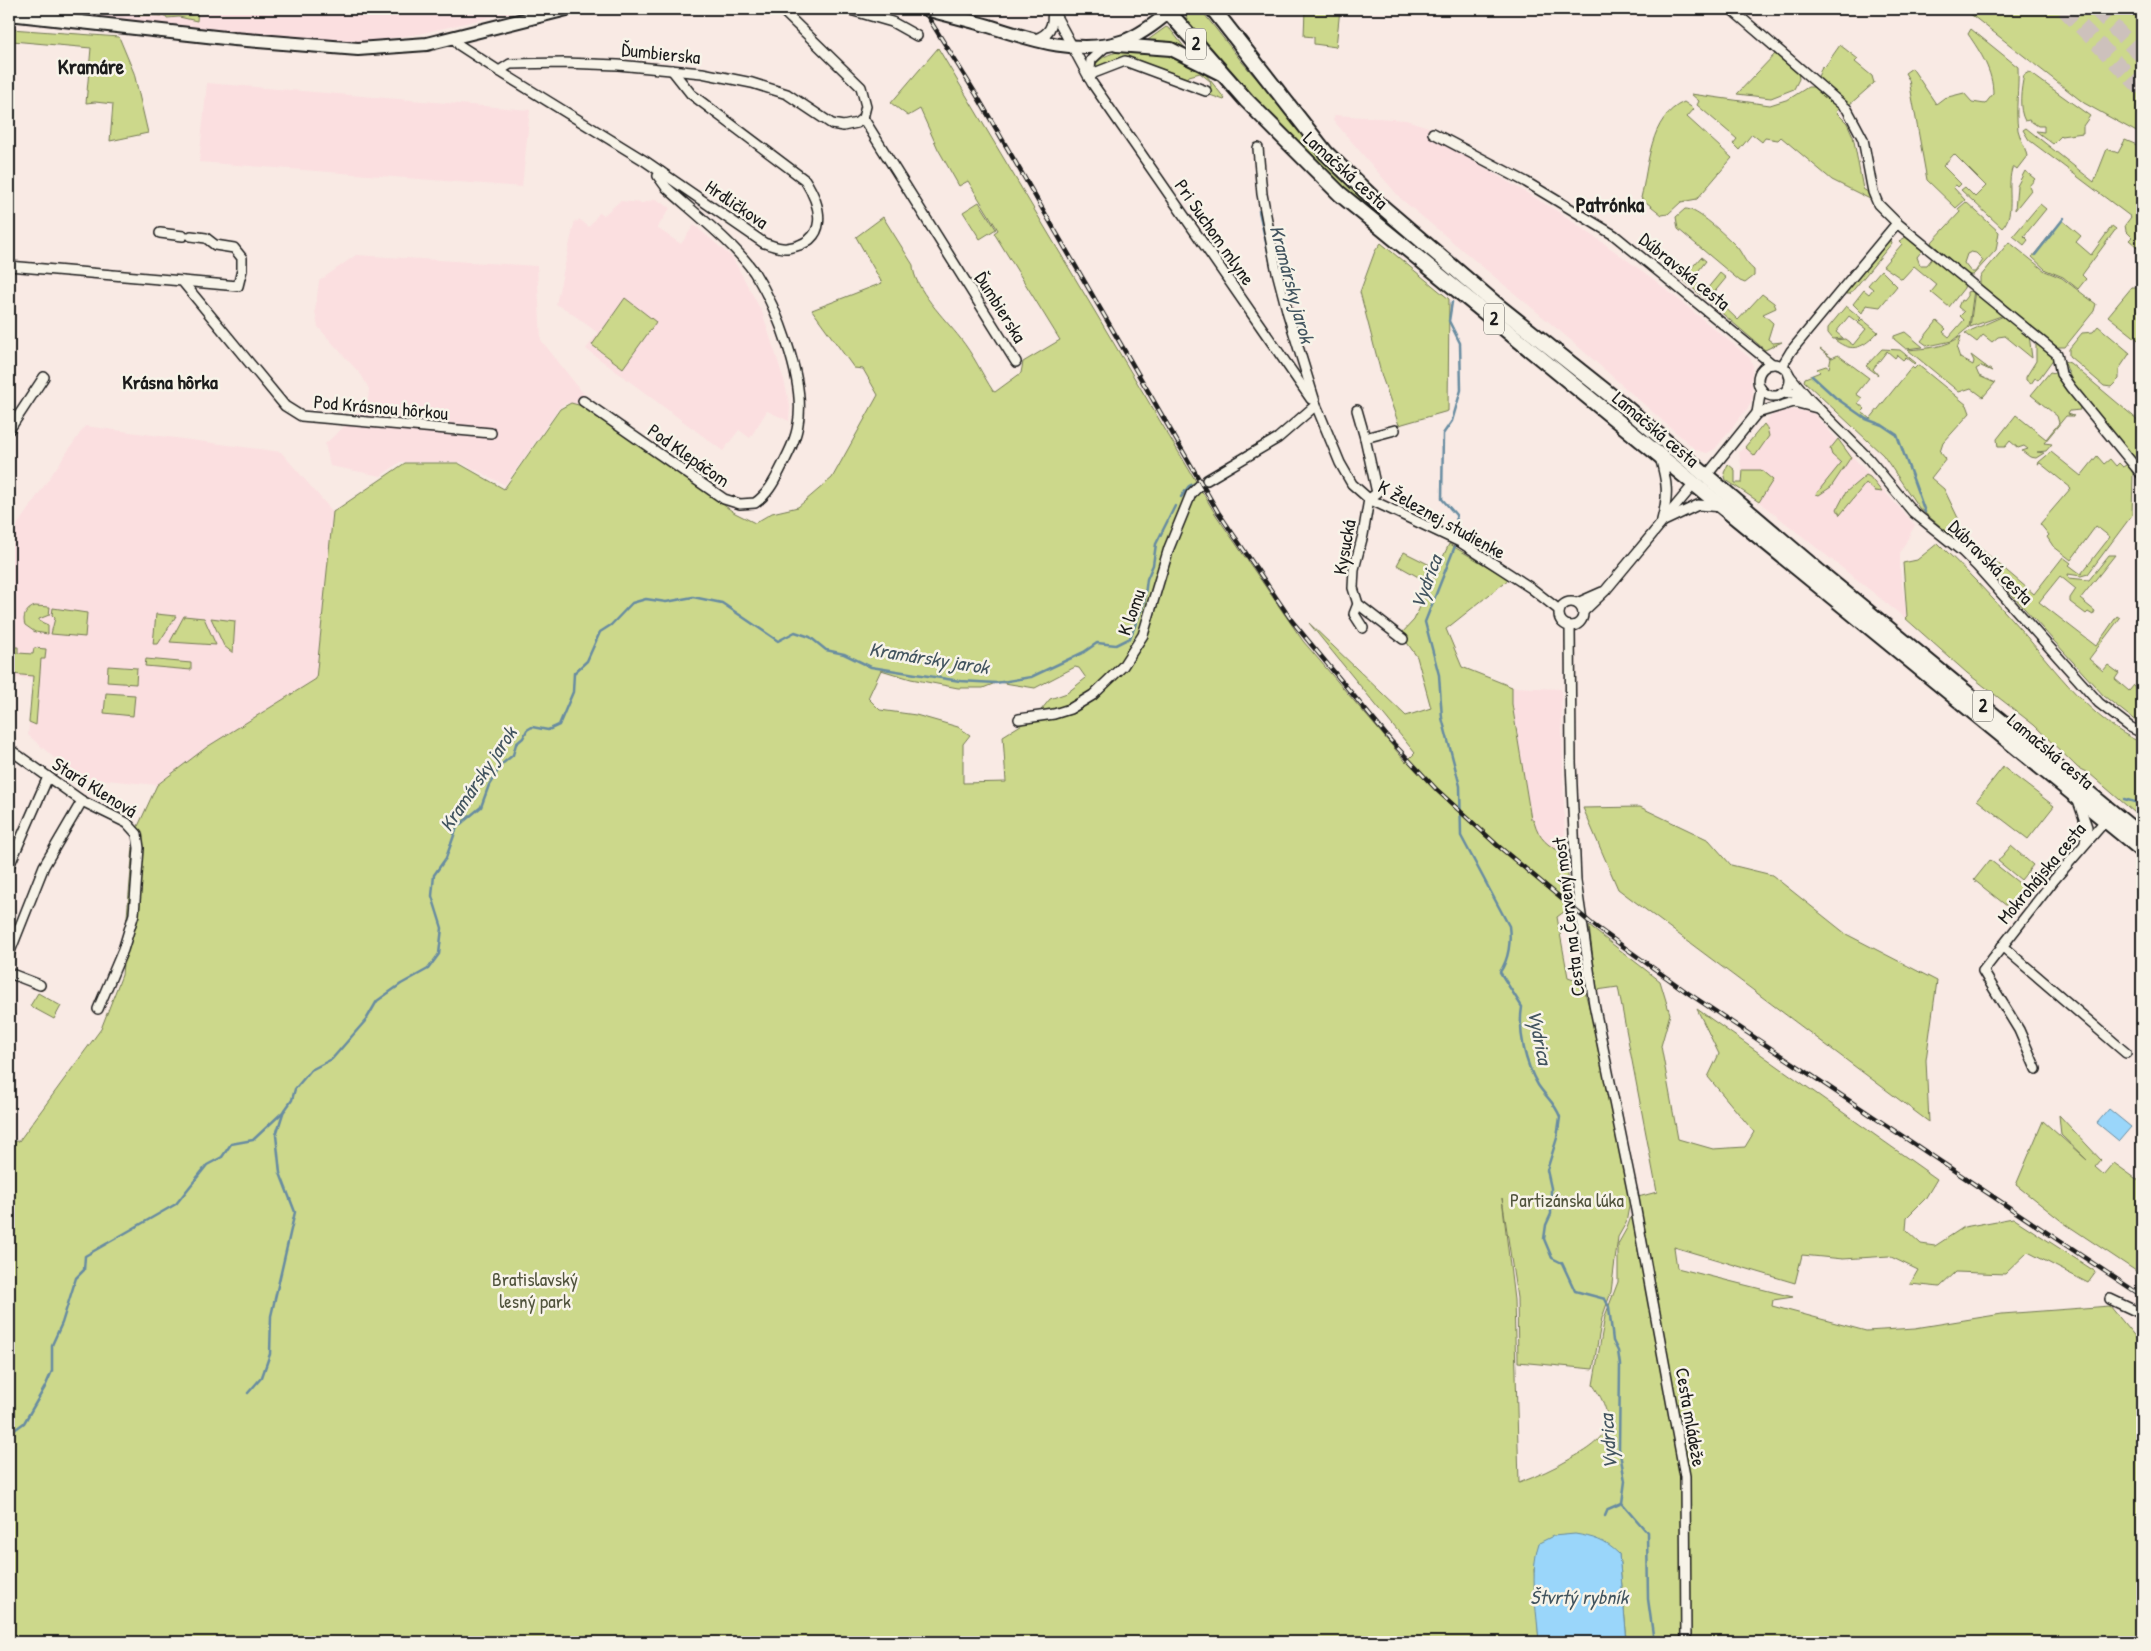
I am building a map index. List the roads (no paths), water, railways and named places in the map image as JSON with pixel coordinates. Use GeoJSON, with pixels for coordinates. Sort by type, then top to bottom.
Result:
{"type":"FeatureCollection","features":[{"type":"Feature","properties":{"kind":"main road","name":"Lamačská cesta"},"geometry":{"type":"LineString","coordinates":[[1170,9],[1224,75],[1340,194],[1941,684],[2077,798],[2107,814],[2142,837]]}},
{"type":"Feature","properties":{"kind":"main road","name":"Lamačská cesta"},"geometry":{"type":"LineString","coordinates":[[1213,9],[1321,147],[1359,187],[1491,300],[1707,475],[2107,814],[2142,850]]}},
{"type":"Feature","properties":{"kind":"main road"},"geometry":{"type":"LineString","coordinates":[[1694,484],[1707,475]]}},
{"type":"Feature","properties":{"kind":"street"},"geometry":{"type":"LineString","coordinates":[[9,14],[139,30],[331,48],[402,47],[454,38],[567,9]]}},
{"type":"Feature","properties":{"kind":"street"},"geometry":{"type":"LineString","coordinates":[[780,9],[861,87],[865,97],[863,118]]}},
{"type":"Feature","properties":{"kind":"street"},"geometry":{"type":"LineString","coordinates":[[847,9],[892,22],[917,36]]}},
{"type":"Feature","properties":{"kind":"street"},"geometry":{"type":"LineString","coordinates":[[926,9],[1034,40],[1070,46],[1107,45],[1172,49],[1224,75]]}},
{"type":"Feature","properties":{"kind":"street","name":"Pri Suchom mlyne"},"geometry":{"type":"LineString","coordinates":[[1034,40],[1045,35],[1050,29],[1052,9]]}},
{"type":"Feature","properties":{"kind":"street","name":"Pri Suchom mlyne"},"geometry":{"type":"LineString","coordinates":[[1052,9],[1070,46],[1089,78],[1141,156],[1316,405]]}},
{"type":"Feature","properties":{"kind":"street"},"geometry":{"type":"LineString","coordinates":[[1089,78],[1092,60],[1097,52],[1107,45],[1132,37],[1170,9]]}},
{"type":"Feature","properties":{"kind":"street"},"geometry":{"type":"LineString","coordinates":[[1731,9],[1847,108],[1863,139],[1873,192],[1878,204],[1897,223],[2057,354],[2061,374],[2142,475]]}},
{"type":"Feature","properties":{"kind":"street"},"geometry":{"type":"LineString","coordinates":[[454,38],[459,45],[499,71]]}},
{"type":"Feature","properties":{"kind":"street"},"geometry":{"type":"LineString","coordinates":[[1089,78],[1094,73],[1125,62],[1206,91]]}},
{"type":"Feature","properties":{"kind":"street","name":"Ďumbierska"},"geometry":{"type":"LineString","coordinates":[[499,71],[510,64],[564,63],[672,70],[752,83],[787,94],[832,124],[848,125],[863,118],[1016,362]]}},
{"type":"Feature","properties":{"kind":"street","name":"Hrdličkova"},"geometry":{"type":"LineString","coordinates":[[499,71],[661,172],[764,243],[786,248],[805,241],[817,231],[820,216],[816,197],[805,180],[691,94],[672,70]]}},
{"type":"Feature","properties":{"kind":"street","name":"Dúbravská cesta"},"geometry":{"type":"LineString","coordinates":[[1434,133],[1526,182],[1614,235],[1772,364]]}},
{"type":"Feature","properties":{"kind":"street","name":"K Železnej studienke"},"geometry":{"type":"LineString","coordinates":[[1258,148],[1262,194],[1276,268],[1316,405],[1340,464],[1352,484],[1369,499],[1460,542],[1531,588],[1559,610]]}},
{"type":"Feature","properties":{"kind":"street","name":"Pod Klepáčom"},"geometry":{"type":"LineString","coordinates":[[584,401],[724,499],[734,503],[755,503],[767,492],[784,461],[796,433],[799,407],[794,372],[784,337],[754,272],[734,250],[666,187],[658,176],[661,172]]}},
{"type":"Feature","properties":{"kind":"street"},"geometry":{"type":"LineString","coordinates":[[1782,366],[1791,351],[1897,223]]}},
{"type":"Feature","properties":{"kind":"street"},"geometry":{"type":"LineString","coordinates":[[9,266],[238,286],[242,270],[242,258],[234,248],[215,244],[206,238],[160,233]]}},
{"type":"Feature","properties":{"kind":"street","name":"Pod Krásnou hôrkou"},"geometry":{"type":"LineString","coordinates":[[182,281],[293,413],[301,416],[491,433]]}},
{"type":"Feature","properties":{"kind":"street"},"geometry":{"type":"LineString","coordinates":[[1755,351],[1762,370]]}},
{"type":"Feature","properties":{"kind":"street"},"geometry":{"type":"LineString","coordinates":[[1707,475],[1758,412],[1789,386],[1789,375],[1782,366],[1772,364],[1762,370],[1758,380],[1761,389],[1758,412]]}},
{"type":"Feature","properties":{"kind":"street","name":"Dúbravská cesta"},"geometry":{"type":"LineString","coordinates":[[1789,375],[1809,399],[1868,458],[1913,512],[1963,552],[2099,703],[2130,727],[2142,733]]}},
{"type":"Feature","properties":{"kind":"street"},"geometry":{"type":"LineString","coordinates":[[9,430],[44,377]]}},
{"type":"Feature","properties":{"kind":"street"},"geometry":{"type":"LineString","coordinates":[[1761,389],[1778,394]]}},
{"type":"Feature","properties":{"kind":"street","name":"Dúbravská cesta"},"geometry":{"type":"LineString","coordinates":[[1778,394],[1794,393],[1809,399]]}},
{"type":"Feature","properties":{"kind":"street"},"geometry":{"type":"LineString","coordinates":[[1758,412],[1794,402],[1820,409]]}},
{"type":"Feature","properties":{"kind":"street","name":"K lomu"},"geometry":{"type":"LineString","coordinates":[[1019,718],[1054,714],[1070,709],[1093,695],[1123,666],[1143,635],[1169,548],[1191,494],[1204,483],[1278,438],[1316,405]]}},
{"type":"Feature","properties":{"kind":"street"},"geometry":{"type":"LineString","coordinates":[[1357,410],[1365,438],[1395,430]]}},
{"type":"Feature","properties":{"kind":"street","name":"Kysucká"},"geometry":{"type":"LineString","coordinates":[[1363,628],[1354,614],[1358,604],[1353,588],[1354,569],[1363,535],[1369,499],[1376,493],[1365,438]]}},
{"type":"Feature","properties":{"kind":"street"},"geometry":{"type":"LineString","coordinates":[[1660,456],[1667,484],[1668,499],[1661,522]]}},
{"type":"Feature","properties":{"kind":"street"},"geometry":{"type":"LineString","coordinates":[[1605,591],[1577,603],[1566,602],[1559,610],[1561,621],[1570,626],[1579,623],[1583,612],[1605,591],[1694,484]]}},
{"type":"Feature","properties":{"kind":"street"},"geometry":{"type":"LineString","coordinates":[[1661,522],[1698,505],[1722,507]]}},
{"type":"Feature","properties":{"kind":"street"},"geometry":{"type":"LineString","coordinates":[[1577,603],[1583,612]]}},
{"type":"Feature","properties":{"kind":"street"},"geometry":{"type":"LineString","coordinates":[[1358,604],[1402,639]]}},
{"type":"Feature","properties":{"kind":"street","name":"Cesta na Červený most"},"geometry":{"type":"LineString","coordinates":[[1570,626],[1571,753],[1576,881],[1594,1004],[1634,1200]]}},
{"type":"Feature","properties":{"kind":"street","name":"Stará Klenová"},"geometry":{"type":"LineString","coordinates":[[9,748],[82,801],[127,823],[137,834],[139,840],[134,914],[123,950],[98,1009]]}},
{"type":"Feature","properties":{"kind":"street"},"geometry":{"type":"LineString","coordinates":[[9,866],[48,777]]}},
{"type":"Feature","properties":{"kind":"street"},"geometry":{"type":"LineString","coordinates":[[2077,798],[2087,827],[2084,844]]}},
{"type":"Feature","properties":{"kind":"street"},"geometry":{"type":"LineString","coordinates":[[9,954],[44,866],[82,801]]}},
{"type":"Feature","properties":{"kind":"street","name":"Mokrohájska cesta"},"geometry":{"type":"LineString","coordinates":[[2036,1069],[2019,1030],[1983,971],[2107,814]]}},
{"type":"Feature","properties":{"kind":"street","name":"Mokrohájska cesta"},"geometry":{"type":"LineString","coordinates":[[2002,946],[2126,1053]]}},
{"type":"Feature","properties":{"kind":"street"},"geometry":{"type":"LineString","coordinates":[[9,973],[40,985]]}},
{"type":"Feature","properties":{"kind":"street","name":"Cesta mládeže"},"geometry":{"type":"LineString","coordinates":[[1634,1200],[1685,1476],[1686,1642]]}},
{"type":"Feature","properties":{"kind":"street"},"geometry":{"type":"LineString","coordinates":[[2110,1299],[2142,1314]]}},
{"type":"Feature","properties":{"kind":"water"},"geometry":{"type":"Polygon","coordinates":[[[2109,1109],[2131,1127],[2119,1141],[2097,1123],[2109,1109]]]}},
{"type":"Feature","properties":{"kind":"water","name":"Štvrtý rybník"},"geometry":{"type":"Polygon","coordinates":[[[1575,1534],[1599,1540],[1609,1545],[1619,1554],[1627,1642],[1539,1642],[1535,1605],[1534,1567],[1539,1543],[1553,1536],[1575,1534]]]}},
{"type":"Feature","properties":{"kind":"waterway","name":"Kramársky jarok"},"geometry":{"type":"LineString","coordinates":[[1259,211],[1272,269]]}},
{"type":"Feature","properties":{"kind":"waterway"},"geometry":{"type":"LineString","coordinates":[[2035,255],[2064,218]]}},
{"type":"Feature","properties":{"kind":"waterway","name":"Kramársky jarok"},"geometry":{"type":"LineString","coordinates":[[1278,292],[1285,318]]}},
{"type":"Feature","properties":{"kind":"waterway","name":"Vydrica"},"geometry":{"type":"LineString","coordinates":[[1452,302],[1449,321],[1460,343],[1461,390],[1452,421],[1443,434],[1442,499],[1456,515],[1459,536],[1425,622],[1439,675],[1442,718],[1460,786],[1461,836],[1509,926],[1509,950],[1500,972],[1522,1007],[1522,1037],[1529,1067],[1538,1085],[1553,1104],[1560,1117],[1557,1138],[1547,1170],[1551,1188],[1551,1214],[1546,1225],[1544,1239],[1552,1258],[1562,1263],[1575,1291],[1605,1299],[1609,1307],[1613,1341],[1618,1351],[1620,1365],[1619,1448],[1625,1481],[1622,1503],[1647,1532],[1648,1599],[1654,1642]]}},
{"type":"Feature","properties":{"kind":"waterway"},"geometry":{"type":"LineString","coordinates":[[2065,369],[2069,379]]}},
{"type":"Feature","properties":{"kind":"waterway"},"geometry":{"type":"LineString","coordinates":[[1812,376],[1836,398],[1866,419],[1882,425],[1897,435],[1925,512]]}},
{"type":"Feature","properties":{"kind":"waterway","name":"Kramársky jarok"},"geometry":{"type":"LineString","coordinates":[[1181,497],[1189,486],[1197,482]]}},
{"type":"Feature","properties":{"kind":"waterway","name":"Kramársky jarok"},"geometry":{"type":"LineString","coordinates":[[9,1434],[24,1423],[52,1371],[52,1345],[62,1323],[76,1278],[84,1270],[85,1256],[176,1204],[207,1165],[222,1157],[231,1144],[253,1140],[285,1110],[292,1100],[295,1089],[311,1070],[332,1059],[366,1020],[377,1001],[401,984],[428,969],[439,954],[442,928],[432,896],[434,875],[446,858],[457,827],[481,807],[489,785],[502,764],[513,755],[516,744],[523,738],[527,730],[532,727],[548,730],[559,725],[573,692],[574,673],[587,661],[600,632],[611,625],[632,603],[646,599],[666,602],[693,597],[722,603],[778,641],[795,632],[810,637],[826,650],[844,654],[871,667],[960,681],[996,683],[1031,677],[1084,652],[1097,643],[1116,645],[1130,638],[1144,603],[1147,579],[1153,565],[1156,544],[1175,506]]}},
{"type":"Feature","properties":{"kind":"waterway"},"geometry":{"type":"LineString","coordinates":[[2124,799],[2142,804]]}},
{"type":"Feature","properties":{"kind":"waterway"},"geometry":{"type":"LineString","coordinates":[[248,1393],[262,1377],[270,1354],[271,1316],[295,1212],[280,1173],[276,1135],[284,1110]]}},
{"type":"Feature","properties":{"kind":"waterway"},"geometry":{"type":"LineString","coordinates":[[1605,1516],[1608,1509],[1622,1503]]}},
{"type":"Feature","properties":{"kind":"tunnel"},"geometry":{"type":"LineString","coordinates":[[2064,9],[2142,89]]}},
{"type":"Feature","properties":{"kind":"tunnel"},"geometry":{"type":"LineString","coordinates":[[2096,9],[2142,56]]}},
{"type":"Feature","properties":{"kind":"railway"},"geometry":{"type":"LineString","coordinates":[[923,9],[976,94],[1218,512],[1292,621],[1391,741],[1437,790],[1497,845],[1592,924],[1688,993],[2142,1296]]}},
{"type":"Feature","properties":{"kind":"district","name":"Kramáre"},"geometry":{"type":"Point","coordinates":[91,67]}},
{"type":"Feature","properties":{"kind":"district","name":"Patrónka"},"geometry":{"type":"Point","coordinates":[1610,205]}},
{"type":"Feature","properties":{"kind":"district","name":"Krásna hôrka"},"geometry":{"type":"Point","coordinates":[170,382]}},
{"type":"Feature","properties":{"kind":"park label","name":"Partizánska lúka"},"geometry":{"type":"Point","coordinates":[1567,1200]}},
{"type":"Feature","properties":{"kind":"park label","name":"Bratislavský lesný park"},"geometry":{"type":"Point","coordinates":[535,1290]}}]}
